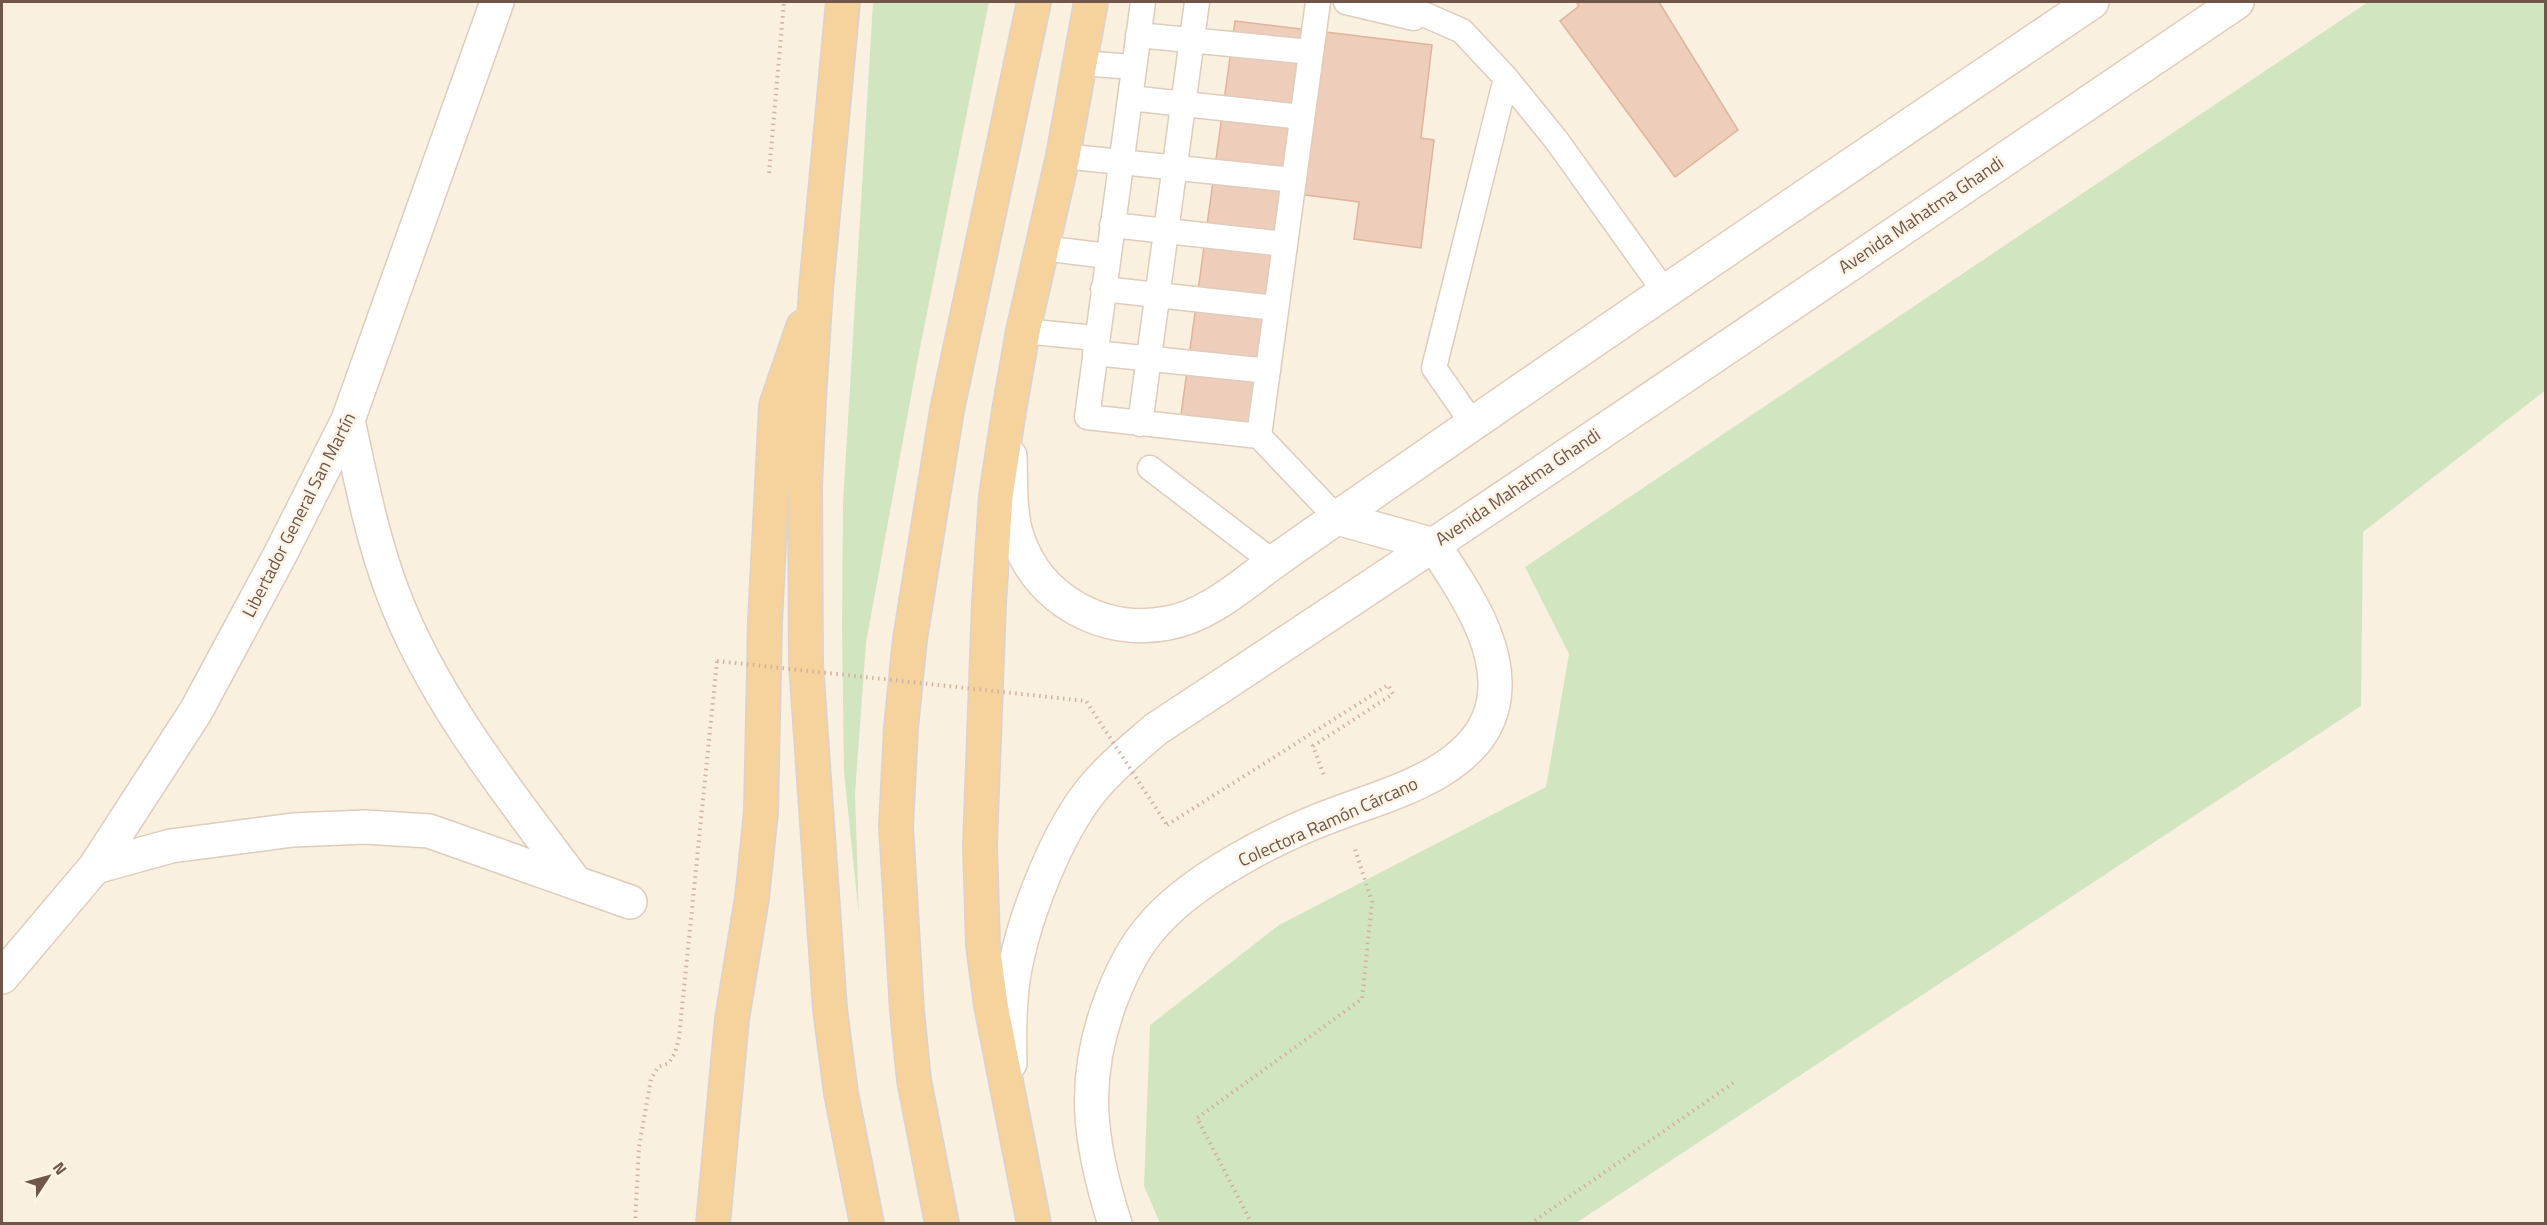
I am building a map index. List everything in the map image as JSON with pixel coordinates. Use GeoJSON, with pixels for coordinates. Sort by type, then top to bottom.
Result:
{"type":"FeatureCollection","features":[{"type":"Feature","properties":{"kind":"main road","name":"Libertador General San Martín"},"geometry":{"type":"LineString","coordinates":[[2,977],[95,867],[183,731],[230,651],[348,420],[497,2]]}},
{"type":"Feature","properties":{"kind":"main road"},"geometry":{"type":"LineString","coordinates":[[843,2],[816,289],[805,486],[806,664],[830,1009],[841,1093],[867,1224]]}},
{"type":"Feature","properties":{"kind":"main road"},"geometry":{"type":"LineString","coordinates":[[942,1224],[914,1080],[907,1011],[896,826],[901,728],[910,639],[947,410],[1034,2]]}},
{"type":"Feature","properties":{"kind":"main road"},"geometry":{"type":"LineString","coordinates":[[1034,1224],[990,995],[983,945],[980,866],[991,549],[996,496],[1023,331],[1063,156],[1091,2]]}},
{"type":"Feature","properties":{"kind":"main road"},"geometry":{"type":"LineString","coordinates":[[1009,411],[1011,492],[1017,536],[1028,563],[1042,582],[1065,604],[1096,619],[1146,625],[1169,623],[1198,613],[2092,2]]}},
{"type":"Feature","properties":{"kind":"main road","name":"Avenida Mahatma Ghandi"},"geometry":{"type":"LineString","coordinates":[[1013,1115],[1009,1030],[1016,963],[1034,904],[1068,822],[1091,791],[1116,764],[1156,729],[1434,545],[2237,2]]}},
{"type":"Feature","properties":{"kind":"main road"},"geometry":{"type":"LineString","coordinates":[[713,1224],[718,1149],[732,1020],[752,898],[761,812],[765,622],[776,406],[816,289]]}},
{"type":"Feature","properties":{"kind":"main road"},"geometry":{"type":"LineString","coordinates":[[348,420],[371,529],[394,597],[435,683],[481,756],[575,882]]}},
{"type":"Feature","properties":{"kind":"main road"},"geometry":{"type":"LineString","coordinates":[[1336,518],[1434,545]]}},
{"type":"Feature","properties":{"kind":"main road","name":"Colectora Ramón Cárcano"},"geometry":{"type":"LineString","coordinates":[[1115,1224],[1095,1145],[1091,1100],[1094,1054],[1105,1016],[1122,972],[1148,930],[1180,898],[1215,874],[1339,813],[1399,792],[1454,761],[1476,739],[1491,713],[1495,686],[1492,657],[1480,623],[1434,545]]}},
{"type":"Feature","properties":{"kind":"main road"},"geometry":{"type":"LineString","coordinates":[[95,867],[171,846],[293,830],[365,827],[429,831],[630,902]]}},
{"type":"Feature","properties":{"kind":"lane"},"geometry":{"type":"LineString","coordinates":[[1143,2],[1087,417],[1260,436],[1336,518]]}},
{"type":"Feature","properties":{"kind":"lane"},"geometry":{"type":"LineString","coordinates":[[1140,424],[1197,2]]}},
{"type":"Feature","properties":{"kind":"lane"},"geometry":{"type":"LineString","coordinates":[[1260,436],[1318,2]]}},
{"type":"Feature","properties":{"kind":"lane"},"geometry":{"type":"LineString","coordinates":[[1346,2],[1462,31]]}},
{"type":"Feature","properties":{"kind":"lane"},"geometry":{"type":"LineString","coordinates":[[1396,2],[1462,31],[1506,78],[1557,141],[1665,292]]}},
{"type":"Feature","properties":{"kind":"lane"},"geometry":{"type":"LineString","coordinates":[[1138,35],[1311,52]]}},
{"type":"Feature","properties":{"kind":"lane"},"geometry":{"type":"LineString","coordinates":[[1080,63],[1134,67]]}},
{"type":"Feature","properties":{"kind":"lane"},"geometry":{"type":"LineString","coordinates":[[1473,424],[1434,368],[1506,78]]}},
{"type":"Feature","properties":{"kind":"lane"},"geometry":{"type":"LineString","coordinates":[[1130,98],[1302,117]]}},
{"type":"Feature","properties":{"kind":"lane"},"geometry":{"type":"LineString","coordinates":[[1063,156],[1294,180]]}},
{"type":"Feature","properties":{"kind":"lane"},"geometry":{"type":"LineString","coordinates":[[1112,225],[1285,244]]}},
{"type":"Feature","properties":{"kind":"lane"},"geometry":{"type":"LineString","coordinates":[[1042,248],[1108,256]]}},
{"type":"Feature","properties":{"kind":"lane"},"geometry":{"type":"LineString","coordinates":[[1103,289],[1276,308]]}},
{"type":"Feature","properties":{"kind":"lane"},"geometry":{"type":"LineString","coordinates":[[1023,331],[1149,359],[1268,371]]}},
{"type":"Feature","properties":{"kind":"lane"},"geometry":{"type":"LineString","coordinates":[[1150,468],[1273,562]]}},
{"type":"Feature","properties":{"kind":"path"},"geometry":{"type":"LineString","coordinates":[[769,173],[784,2]]}},
{"type":"Feature","properties":{"kind":"path"},"geometry":{"type":"LineString","coordinates":[[635,1224],[639,1147],[651,1079],[658,1067],[669,1063],[675,1053],[679,1038],[717,661],[1086,701],[1167,825],[1388,685],[1393,694],[1313,746],[1358,854],[1372,902],[1362,999],[1197,1118],[1252,1224]]}},
{"type":"Feature","properties":{"kind":"path"},"geometry":{"type":"LineString","coordinates":[[1530,1224],[1736,1081]]}},
{"type":"Feature","properties":{"kind":"green space"},"geometry":{"type":"Polygon","coordinates":[[[873,2],[989,2],[918,358],[866,643],[855,794],[859,917],[844,772],[843,503],[873,2]]]}},
{"type":"Feature","properties":{"kind":"green space"},"geometry":{"type":"Polygon","coordinates":[[[2368,2],[2545,2],[2546,390],[2363,532],[2361,706],[1576,1223],[1160,1223],[1144,1186],[1150,1025],[1279,925],[1546,787],[1569,654],[1525,567],[2368,2]]]}},
{"type":"Feature","properties":{"kind":"building"},"geometry":{"type":"Polygon","coordinates":[[[1576,2],[1659,2],[1738,130],[1675,177],[1560,21],[1579,6],[1576,2]]]}},
{"type":"Feature","properties":{"kind":"building"},"geometry":{"type":"Polygon","coordinates":[[[1235,21],[1432,45],[1421,138],[1434,140],[1421,248],[1354,239],[1359,202],[1290,193],[1255,431],[1180,422],[1235,21]]]}}]}
